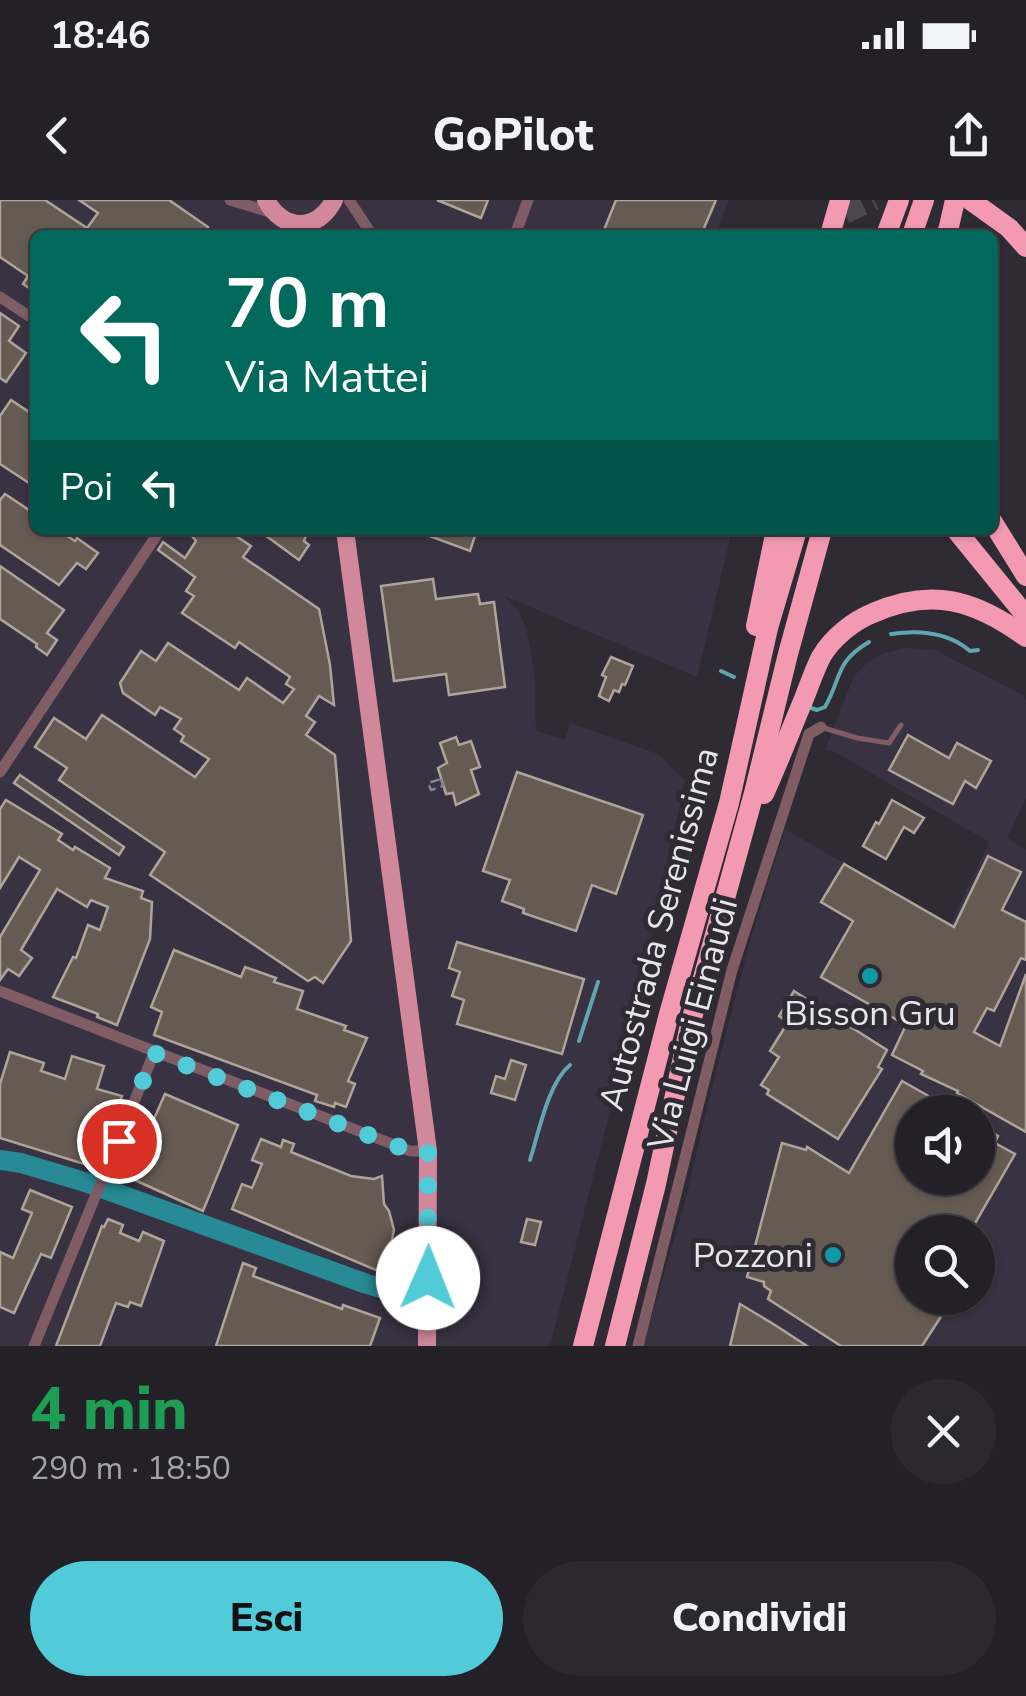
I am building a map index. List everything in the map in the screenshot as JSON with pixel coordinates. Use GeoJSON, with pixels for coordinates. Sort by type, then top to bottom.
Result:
{"type":"FeatureCollection","features":[{"type":"Feature","properties":{"kind":"highway"},"geometry":{"type":"LineString","coordinates":[[888,230],[898,200]]}},
{"type":"Feature","properties":{"kind":"highway"},"geometry":{"type":"LineString","coordinates":[[914,230],[924,200]]}},
{"type":"Feature","properties":{"kind":"highway"},"geometry":{"type":"LineString","coordinates":[[948,230],[955,200]]}},
{"type":"Feature","properties":{"kind":"highway"},"geometry":{"type":"LineString","coordinates":[[970,200],[1009,228],[1026,248]]}},
{"type":"Feature","properties":{"kind":"highway"},"geometry":{"type":"LineString","coordinates":[[823,230],[842,207]]}},
{"type":"Feature","properties":{"kind":"highway"},"geometry":{"type":"LineString","coordinates":[[832,230],[842,207]]}},
{"type":"Feature","properties":{"kind":"highway"},"geometry":{"type":"LineString","coordinates":[[998,531],[1026,576]]}},
{"type":"Feature","properties":{"kind":"highway"},"geometry":{"type":"LineString","coordinates":[[719,836],[725,761],[775,535]]}},
{"type":"Feature","properties":{"kind":"highway","name":"Autostrada Serenissima"},"geometry":{"type":"LineString","coordinates":[[583,1346],[669,1014],[729,803],[768,628],[796,535]]}},
{"type":"Feature","properties":{"kind":"highway","name":"Autostrada Serenissima"},"geometry":{"type":"LineString","coordinates":[[615,1346],[656,1184],[689,1029],[821,535]]}},
{"type":"Feature","properties":{"kind":"highway"},"geometry":{"type":"LineString","coordinates":[[960,535],[1026,616]]}},
{"type":"Feature","properties":{"kind":"highway"},"geometry":{"type":"LineString","coordinates":[[737,856],[822,656],[862,617],[890,605],[932,598],[969,606],[1026,636]]}},
{"type":"Feature","properties":{"kind":"main road"},"geometry":{"type":"LineString","coordinates":[[279,217],[302,224],[325,216]]}},
{"type":"Feature","properties":{"kind":"main road"},"geometry":{"type":"LineString","coordinates":[[345,535],[428,1151],[427,1346]]}},
{"type":"Feature","properties":{"kind":"street"},"geometry":{"type":"LineString","coordinates":[[230,200],[279,217]]}},
{"type":"Feature","properties":{"kind":"street"},"geometry":{"type":"LineString","coordinates":[[349,200],[368,230]]}},
{"type":"Feature","properties":{"kind":"street"},"geometry":{"type":"LineString","coordinates":[[517,230],[528,200]]}},
{"type":"Feature","properties":{"kind":"street"},"geometry":{"type":"LineString","coordinates":[[325,216],[338,210],[362,223]]}},
{"type":"Feature","properties":{"kind":"street"},"geometry":{"type":"LineString","coordinates":[[0,296],[30,317]]}},
{"type":"Feature","properties":{"kind":"street"},"geometry":{"type":"LineString","coordinates":[[0,772],[157,535]]}},
{"type":"Feature","properties":{"kind":"street","name":"Via Luigi Einaudi"},"geometry":{"type":"LineString","coordinates":[[638,1346],[732,970],[809,734],[821,727]]}},
{"type":"Feature","properties":{"kind":"street"},"geometry":{"type":"LineString","coordinates":[[0,992],[410,1151],[428,1151]]}},
{"type":"Feature","properties":{"kind":"street"},"geometry":{"type":"LineString","coordinates":[[34,1346],[154,1053]]}},
{"type":"Feature","properties":{"kind":"lane"},"geometry":{"type":"LineString","coordinates":[[821,727],[889,743],[901,725]]}},
{"type":"Feature","properties":{"kind":"shaded area"},"geometry":{"type":"Polygon","coordinates":[[[0,200],[729,200],[718,230],[30,230],[30,535],[731,535],[697,677],[504,596],[518,610],[526,628],[534,668],[536,731],[565,740],[570,723],[658,754],[685,780],[641,989],[550,1346],[0,1346],[0,200]]]}},
{"type":"Feature","properties":{"kind":"shaded area"},"geometry":{"type":"Polygon","coordinates":[[[906,648],[935,650],[1026,700],[1026,798],[1007,838],[1026,850],[1026,1346],[643,1346],[685,1202],[752,934],[785,829],[950,925],[989,842],[837,753],[825,750],[854,676],[884,653],[906,648]]]}},
{"type":"Feature","properties":{"kind":"building"},"geometry":{"type":"Polygon","coordinates":[[[0,200],[45,200],[87,228],[98,213],[79,200],[169,200],[208,227],[30,230],[30,289],[23,284],[28,276],[0,257],[0,200]]]}},
{"type":"Feature","properties":{"kind":"building"},"geometry":{"type":"Polygon","coordinates":[[[437,200],[488,200],[481,218],[437,200]]]}},
{"type":"Feature","properties":{"kind":"building"},"geometry":{"type":"Polygon","coordinates":[[[616,200],[716,200],[703,230],[604,230],[616,200]]]}},
{"type":"Feature","properties":{"kind":"building"},"geometry":{"type":"Polygon","coordinates":[[[0,313],[19,326],[9,341],[26,353],[6,382],[0,378],[0,313]]]}},
{"type":"Feature","properties":{"kind":"building"},"geometry":{"type":"Polygon","coordinates":[[[11,400],[30,413],[30,484],[0,464],[0,416],[11,400]]]}},
{"type":"Feature","properties":{"kind":"building"},"geometry":{"type":"Polygon","coordinates":[[[5,494],[30,511],[30,535],[66,535],[98,553],[86,569],[77,563],[59,585],[0,545],[0,500],[5,494]]]}},
{"type":"Feature","properties":{"kind":"building"},"geometry":{"type":"Polygon","coordinates":[[[234,535],[251,546],[243,557],[319,609],[334,705],[319,696],[306,716],[315,722],[306,735],[335,755],[351,941],[323,983],[315,977],[308,981],[150,875],[165,852],[59,780],[67,768],[35,747],[54,718],[86,739],[102,715],[195,777],[209,759],[181,741],[184,736],[174,729],[181,719],[160,707],[155,715],[123,693],[120,683],[141,651],[156,661],[168,643],[239,690],[247,678],[283,703],[294,689],[286,684],[290,677],[239,642],[235,648],[182,613],[194,596],[186,591],[195,577],[158,550],[163,542],[185,558],[196,541],[192,536],[234,535]]]}},
{"type":"Feature","properties":{"kind":"building"},"geometry":{"type":"Polygon","coordinates":[[[265,535],[306,535],[304,541],[309,545],[299,560],[265,535]]]}},
{"type":"Feature","properties":{"kind":"building"},"geometry":{"type":"Polygon","coordinates":[[[427,535],[475,535],[470,551],[427,535]]]}},
{"type":"Feature","properties":{"kind":"building"},"geometry":{"type":"Polygon","coordinates":[[[0,566],[64,610],[47,633],[57,640],[47,655],[0,619],[0,566]]]}},
{"type":"Feature","properties":{"kind":"building"},"geometry":{"type":"Polygon","coordinates":[[[433,579],[436,599],[478,594],[480,604],[494,602],[505,687],[449,695],[446,674],[394,681],[381,586],[433,579]]]}},
{"type":"Feature","properties":{"kind":"building"},"geometry":{"type":"Polygon","coordinates":[[[611,657],[633,666],[625,685],[619,692],[614,690],[609,701],[599,696],[606,677],[602,675],[611,657]]]}},
{"type":"Feature","properties":{"kind":"building"},"geometry":{"type":"Polygon","coordinates":[[[908,735],[949,758],[957,743],[991,761],[976,788],[965,781],[953,804],[889,770],[908,735]]]}},
{"type":"Feature","properties":{"kind":"building"},"geometry":{"type":"Polygon","coordinates":[[[456,737],[459,745],[471,741],[480,767],[471,770],[479,794],[456,805],[453,793],[446,794],[438,768],[447,763],[440,743],[456,737]]]}},
{"type":"Feature","properties":{"kind":"building"},"geometry":{"type":"Polygon","coordinates":[[[517,772],[643,815],[616,894],[592,885],[576,931],[523,913],[524,909],[502,901],[510,880],[483,871],[517,772]]]}},
{"type":"Feature","properties":{"kind":"building"},"geometry":{"type":"Polygon","coordinates":[[[20,775],[124,847],[119,855],[14,783],[20,775]]]}},
{"type":"Feature","properties":{"kind":"building"},"geometry":{"type":"Polygon","coordinates":[[[6,800],[62,834],[58,840],[73,850],[75,847],[110,868],[105,878],[143,891],[141,898],[152,902],[150,939],[117,1025],[53,997],[73,957],[76,958],[88,925],[100,930],[108,907],[91,900],[87,907],[57,889],[21,950],[32,958],[19,976],[8,969],[0,980],[0,937],[40,870],[19,857],[0,888],[0,809],[6,800]]]}},
{"type":"Feature","properties":{"kind":"building"},"geometry":{"type":"Polygon","coordinates":[[[892,800],[924,818],[914,833],[904,827],[886,859],[863,846],[892,800]]]}},
{"type":"Feature","properties":{"kind":"building"},"geometry":{"type":"Polygon","coordinates":[[[988,856],[1021,872],[1002,910],[1026,922],[1026,960],[1021,958],[994,1011],[987,1008],[974,1032],[1000,1046],[1026,974],[1026,1132],[995,1114],[995,1095],[961,1095],[892,1055],[906,1025],[821,977],[853,921],[821,902],[844,864],[954,927],[988,856]]]}},
{"type":"Feature","properties":{"kind":"building"},"geometry":{"type":"Polygon","coordinates":[[[457,942],[584,979],[562,1054],[457,1024],[464,1000],[452,996],[460,972],[449,968],[457,942]]]}},
{"type":"Feature","properties":{"kind":"building"},"geometry":{"type":"Polygon","coordinates":[[[174,950],[241,977],[245,967],[276,978],[274,982],[303,991],[297,1009],[346,1026],[344,1030],[367,1038],[348,1081],[355,1084],[346,1107],[315,1101],[317,1095],[154,1035],[162,1012],[151,1007],[174,950]]]}},
{"type":"Feature","properties":{"kind":"building"},"geometry":{"type":"Polygon","coordinates":[[[794,991],[887,1050],[878,1067],[882,1069],[838,1139],[767,1094],[769,1090],[761,1085],[779,1057],[770,1051],[788,1022],[779,1016],[794,991]]]}},
{"type":"Feature","properties":{"kind":"building"},"geometry":{"type":"Polygon","coordinates":[[[10,1052],[44,1063],[41,1071],[65,1079],[72,1056],[104,1066],[97,1089],[122,1096],[97,1168],[0,1138],[0,1084],[10,1052]]]}},
{"type":"Feature","properties":{"kind":"building"},"geometry":{"type":"Polygon","coordinates":[[[511,1060],[526,1065],[515,1100],[491,1093],[496,1076],[505,1079],[511,1060]]]}},
{"type":"Feature","properties":{"kind":"building","name":"Pozzoni"},"geometry":{"type":"Polygon","coordinates":[[[902,1081],[927,1095],[895,1095],[895,1195],[991,1195],[980,1215],[895,1215],[895,1315],[942,1315],[922,1346],[841,1346],[768,1299],[771,1291],[764,1282],[747,1277],[782,1143],[806,1150],[807,1147],[849,1173],[902,1081]]]}},
{"type":"Feature","properties":{"kind":"building"},"geometry":{"type":"Polygon","coordinates":[[[165,1094],[238,1125],[203,1211],[128,1177],[165,1094]]]}},
{"type":"Feature","properties":{"kind":"building"},"geometry":{"type":"Polygon","coordinates":[[[261,1139],[281,1147],[283,1140],[294,1144],[291,1152],[351,1176],[382,1176],[384,1204],[394,1230],[386,1248],[390,1276],[232,1209],[242,1184],[252,1188],[262,1164],[252,1160],[261,1139]]]}},
{"type":"Feature","properties":{"kind":"building","name":"Pozzoni"},"geometry":{"type":"Polygon","coordinates":[[[995,1143],[1015,1154],[995,1189],[995,1143]]]}},
{"type":"Feature","properties":{"kind":"building"},"geometry":{"type":"Polygon","coordinates":[[[30,1190],[72,1207],[51,1258],[41,1254],[14,1313],[0,1307],[0,1252],[13,1258],[32,1213],[22,1209],[30,1190]]]}},
{"type":"Feature","properties":{"kind":"building"},"geometry":{"type":"Polygon","coordinates":[[[108,1219],[123,1225],[120,1233],[139,1241],[143,1232],[164,1241],[141,1306],[116,1303],[100,1346],[56,1346],[102,1226],[108,1219]]]}},
{"type":"Feature","properties":{"kind":"building"},"geometry":{"type":"Polygon","coordinates":[[[527,1219],[541,1222],[535,1245],[521,1242],[527,1219]]]}},
{"type":"Feature","properties":{"kind":"building"},"geometry":{"type":"Polygon","coordinates":[[[243,1263],[256,1268],[253,1276],[342,1309],[343,1305],[380,1318],[370,1346],[216,1346],[243,1263]]]}},
{"type":"Feature","properties":{"kind":"building"},"geometry":{"type":"Polygon","coordinates":[[[740,1304],[775,1325],[807,1346],[730,1346],[740,1304]]]}},
{"type":"Feature","properties":{"kind":"waterway"},"geometry":{"type":"LineString","coordinates":[[891,634],[933,634],[970,651],[978,650]]}},
{"type":"Feature","properties":{"kind":"waterway"},"geometry":{"type":"LineString","coordinates":[[811,708],[825,707],[845,663],[869,642]]}},
{"type":"Feature","properties":{"kind":"waterway"},"geometry":{"type":"LineString","coordinates":[[721,671],[734,677]]}},
{"type":"Feature","properties":{"kind":"waterway"},"geometry":{"type":"LineString","coordinates":[[579,1041],[598,982]]}},
{"type":"Feature","properties":{"kind":"waterway"},"geometry":{"type":"LineString","coordinates":[[530,1160],[550,1096],[570,1065]]}},
{"type":"Feature","properties":{"kind":"waterway"},"geometry":{"type":"LineString","coordinates":[[0,1160],[88,1183],[364,1283],[434,1298]]}},
{"type":"Feature","properties":{"kind":"waterway"},"geometry":{"type":"LineString","coordinates":[[435,1298],[475,1291]]}},
{"type":"Feature","properties":{"kind":"tunnel"},"geometry":{"type":"LineString","coordinates":[[845,214],[874,200]]}},
{"type":"Feature","properties":{"kind":"place","name":"Bisson Gru"},"geometry":{"type":"Point","coordinates":[870,976]}},
{"type":"Feature","properties":{"kind":"place","name":"Pozzoni"},"geometry":{"type":"Point","coordinates":[833,1255]}},
{"type":"Feature","properties":{"kind":"route"},"geometry":{"type":"LineString","coordinates":[[119,1141],[154,1053],[410,1151],[428,1151],[428,1278]]}}]}
